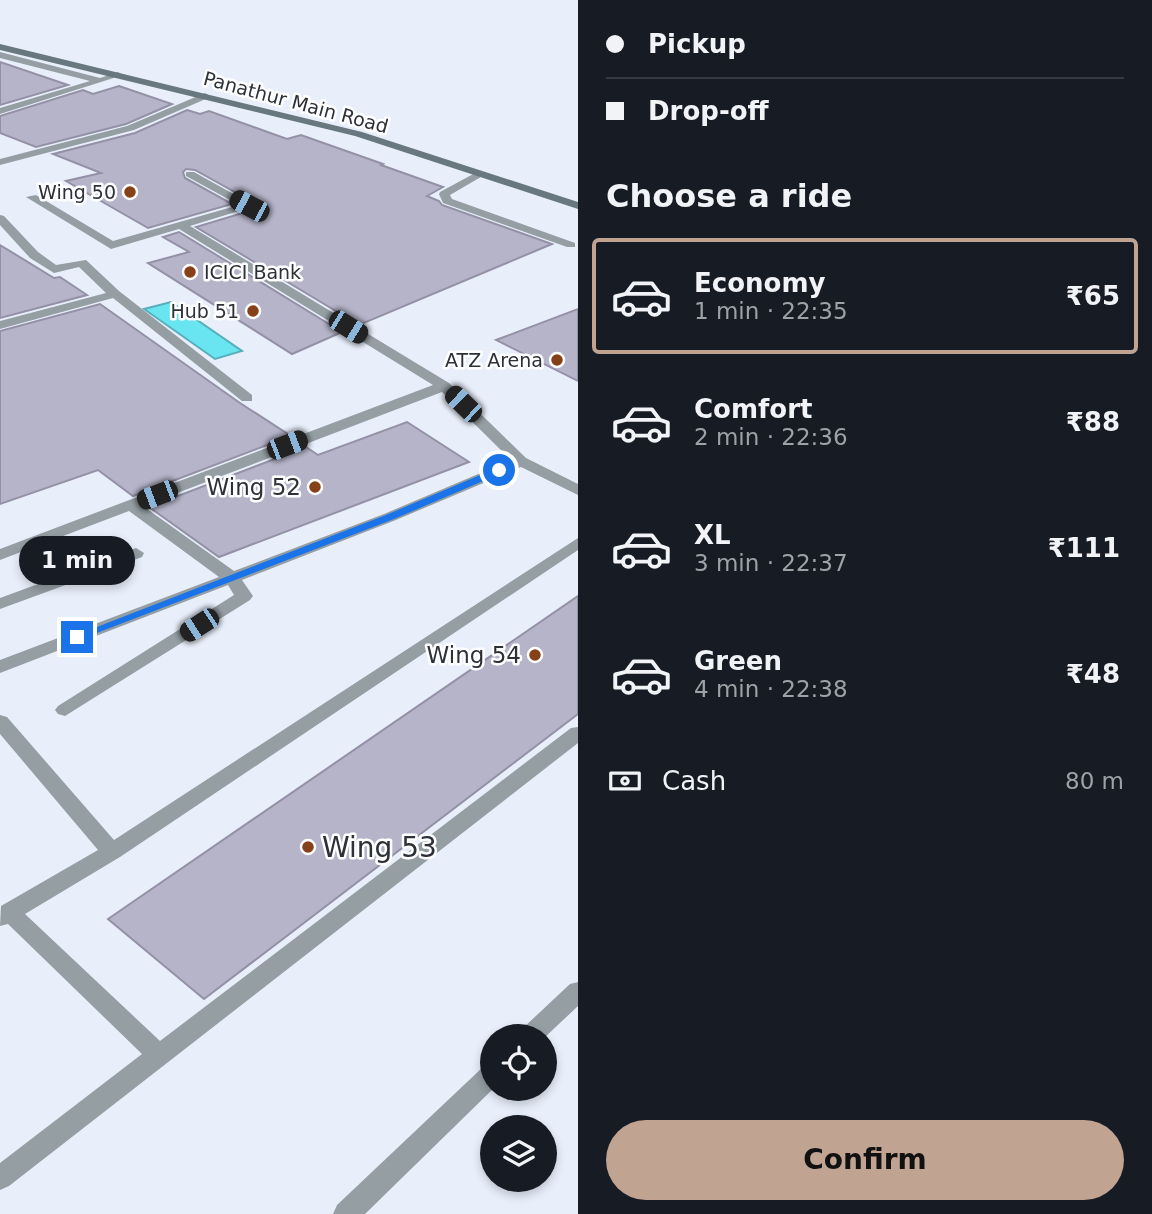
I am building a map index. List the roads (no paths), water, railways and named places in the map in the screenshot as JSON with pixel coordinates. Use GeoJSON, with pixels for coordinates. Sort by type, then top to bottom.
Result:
{"type":"FeatureCollection","features":[{"type":"Feature","properties":{"kind":"street","name":"Panathur Main Road"},"geometry":{"type":"LineString","coordinates":[[0,47],[358,134],[578,206]]}},
{"type":"Feature","properties":{"kind":"street"},"geometry":{"type":"LineString","coordinates":[[0,55],[100,80]]}},
{"type":"Feature","properties":{"kind":"street"},"geometry":{"type":"LineString","coordinates":[[0,111],[118,75]]}},
{"type":"Feature","properties":{"kind":"street"},"geometry":{"type":"LineString","coordinates":[[0,162],[122,132],[180,111],[205,96]]}},
{"type":"Feature","properties":{"kind":"street"},"geometry":{"type":"LineString","coordinates":[[32,197],[111,245],[249,206],[190,174]]}},
{"type":"Feature","properties":{"kind":"street"},"geometry":{"type":"LineString","coordinates":[[481,174],[443,194],[447,201],[571,244]]}},
{"type":"Feature","properties":{"kind":"street"},"geometry":{"type":"LineString","coordinates":[[0,218],[34,255],[54,269],[82,263],[115,294],[247,398]]}},
{"type":"Feature","properties":{"kind":"street"},"geometry":{"type":"LineString","coordinates":[[181,226],[444,386],[521,461],[578,490]]}},
{"type":"Feature","properties":{"kind":"street"},"geometry":{"type":"LineString","coordinates":[[0,325],[115,294]]}},
{"type":"Feature","properties":{"kind":"street"},"geometry":{"type":"LineString","coordinates":[[0,555],[444,386]]}},
{"type":"Feature","properties":{"kind":"street"},"geometry":{"type":"LineString","coordinates":[[0,667],[390,517],[521,461]]}},
{"type":"Feature","properties":{"kind":"street"},"geometry":{"type":"LineString","coordinates":[[65,710],[244,596],[232,578],[131,505]]}},
{"type":"Feature","properties":{"kind":"street"},"geometry":{"type":"LineString","coordinates":[[159,1055],[5,915],[112,852],[578,543]]}},
{"type":"Feature","properties":{"kind":"street"},"geometry":{"type":"LineString","coordinates":[[0,604],[136,553]]}},
{"type":"Feature","properties":{"kind":"street"},"geometry":{"type":"LineString","coordinates":[[0,721],[112,852]]}},
{"type":"Feature","properties":{"kind":"street"},"geometry":{"type":"LineString","coordinates":[[0,1178],[578,733]]}},
{"type":"Feature","properties":{"kind":"street"},"geometry":{"type":"LineString","coordinates":[[544,1024],[578,991]]}},
{"type":"Feature","properties":{"kind":"street"},"geometry":{"type":"LineString","coordinates":[[347,1214],[480,1086]]}},
{"type":"Feature","properties":{"kind":"water"},"geometry":{"type":"Polygon","coordinates":[[[171,302],[242,351],[215,359],[144,309],[171,302]]]}},
{"type":"Feature","properties":{"kind":"place","name":"Wing 50"},"geometry":{"type":"Point","coordinates":[130,192]}},
{"type":"Feature","properties":{"kind":"place","name":"ICICI Bank"},"geometry":{"type":"Point","coordinates":[190,272]}},
{"type":"Feature","properties":{"kind":"place","name":"Hub 51"},"geometry":{"type":"Point","coordinates":[253,311]}},
{"type":"Feature","properties":{"kind":"place","name":"ATZ Arena"},"geometry":{"type":"Point","coordinates":[557,360]}},
{"type":"Feature","properties":{"kind":"place","name":"Wing 52"},"geometry":{"type":"Point","coordinates":[315,487]}},
{"type":"Feature","properties":{"kind":"place","name":"Wing 54"},"geometry":{"type":"Point","coordinates":[535,655]}},
{"type":"Feature","properties":{"kind":"place","name":"Wing 53"},"geometry":{"type":"Point","coordinates":[308,847]}}]}
